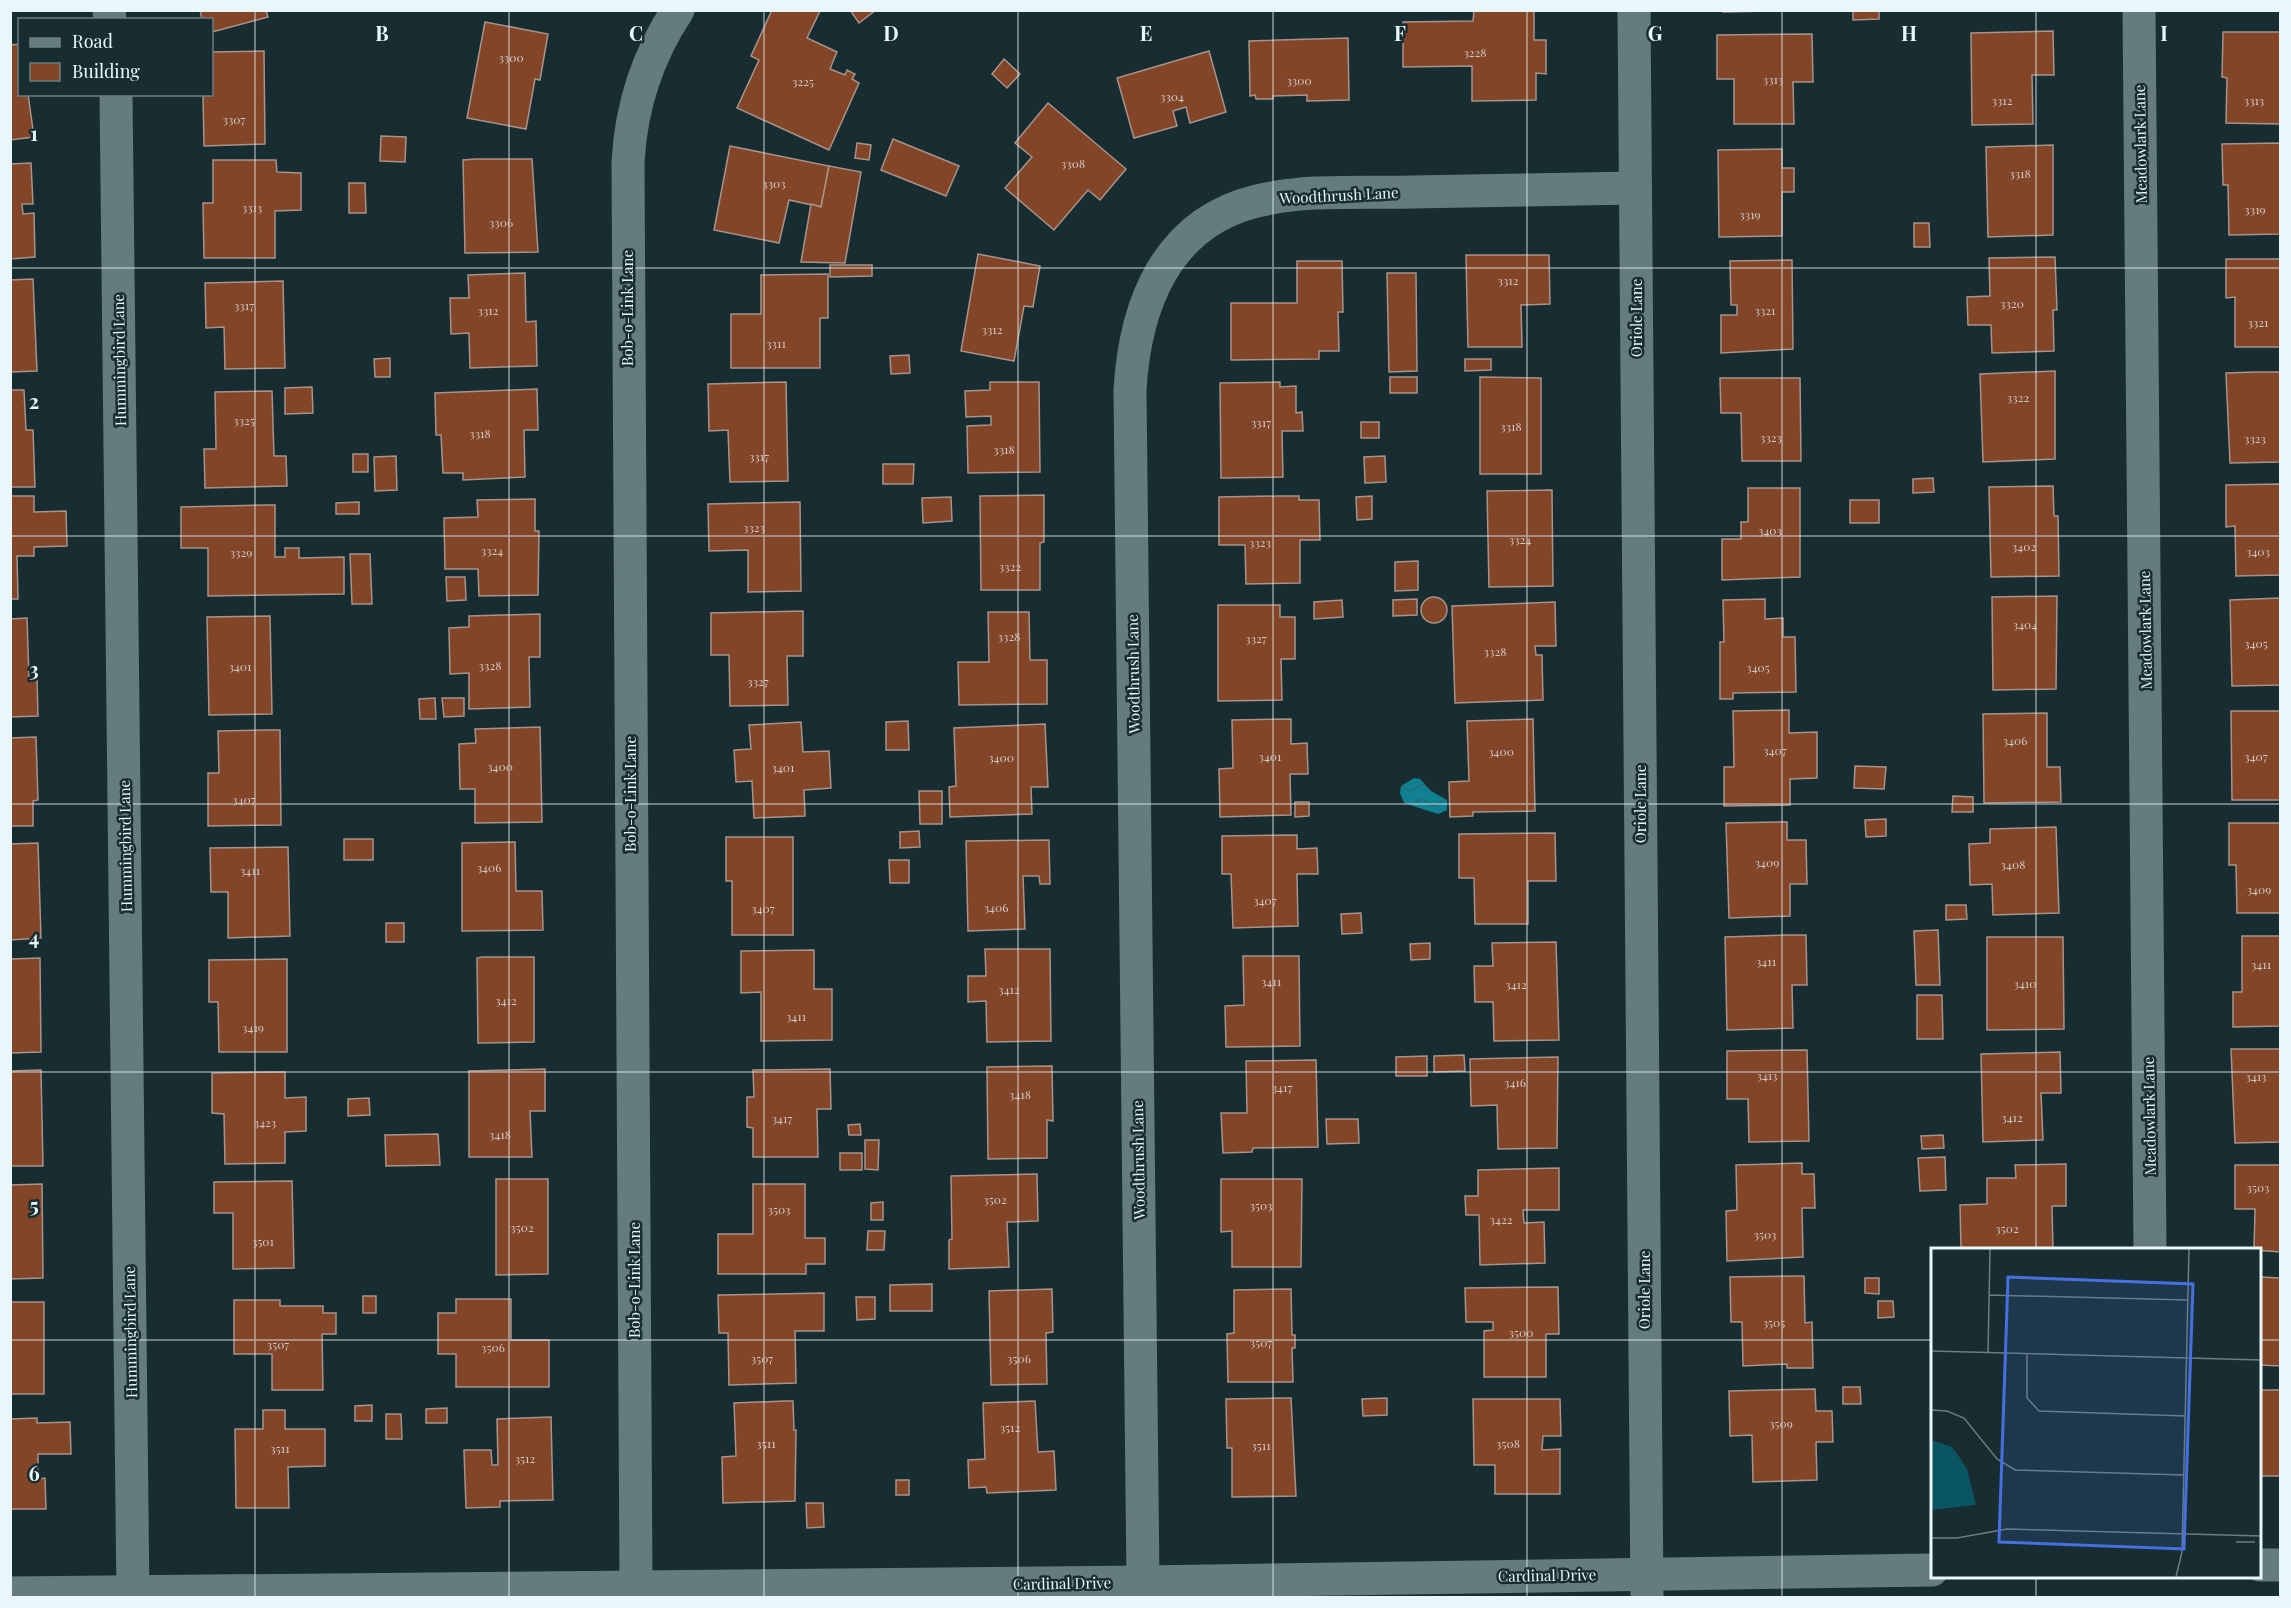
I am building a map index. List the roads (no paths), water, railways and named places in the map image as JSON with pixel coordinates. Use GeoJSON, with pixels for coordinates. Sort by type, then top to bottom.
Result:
{"type":"FeatureCollection","features":[{"type":"Feature","properties":{"kind":"street","name":"Bob-o-Link Lane"},"geometry":{"type":"LineString","coordinates":[[636,1587],[627,194],[629,142],[637,103],[657,48],[678,10]]}},
{"type":"Feature","properties":{"kind":"street","name":"Oriole Lane"},"geometry":{"type":"LineString","coordinates":[[1634,10],[1647,1585]]}},
{"type":"Feature","properties":{"kind":"street","name":"Meadowlark Lane"},"geometry":{"type":"LineString","coordinates":[[2139,10],[2150,1248]]}},
{"type":"Feature","properties":{"kind":"street","name":"Hummingbird Lane"},"geometry":{"type":"LineString","coordinates":[[116,96],[133,1595]]}},
{"type":"Feature","properties":{"kind":"street","name":"Woodthrush Lane"},"geometry":{"type":"LineString","coordinates":[[1143,1582],[1130,390],[1134,348],[1142,308],[1158,275],[1193,235],[1222,214],[1258,201],[1318,194],[1635,188]]}},
{"type":"Feature","properties":{"kind":"street"},"geometry":{"type":"LineString","coordinates":[[2261,1565],[2280,1565]]}},
{"type":"Feature","properties":{"kind":"street","name":"Cardinal Drive"},"geometry":{"type":"LineString","coordinates":[[10,1593],[133,1595],[1143,1582],[1647,1585],[1931,1570]]}},
{"type":"Feature","properties":{"kind":"water"},"geometry":{"type":"Polygon","coordinates":[[[1414,778],[1420,779],[1431,791],[1447,800],[1447,810],[1438,814],[1404,803],[1400,793],[1401,786],[1414,778]]]}}]}
